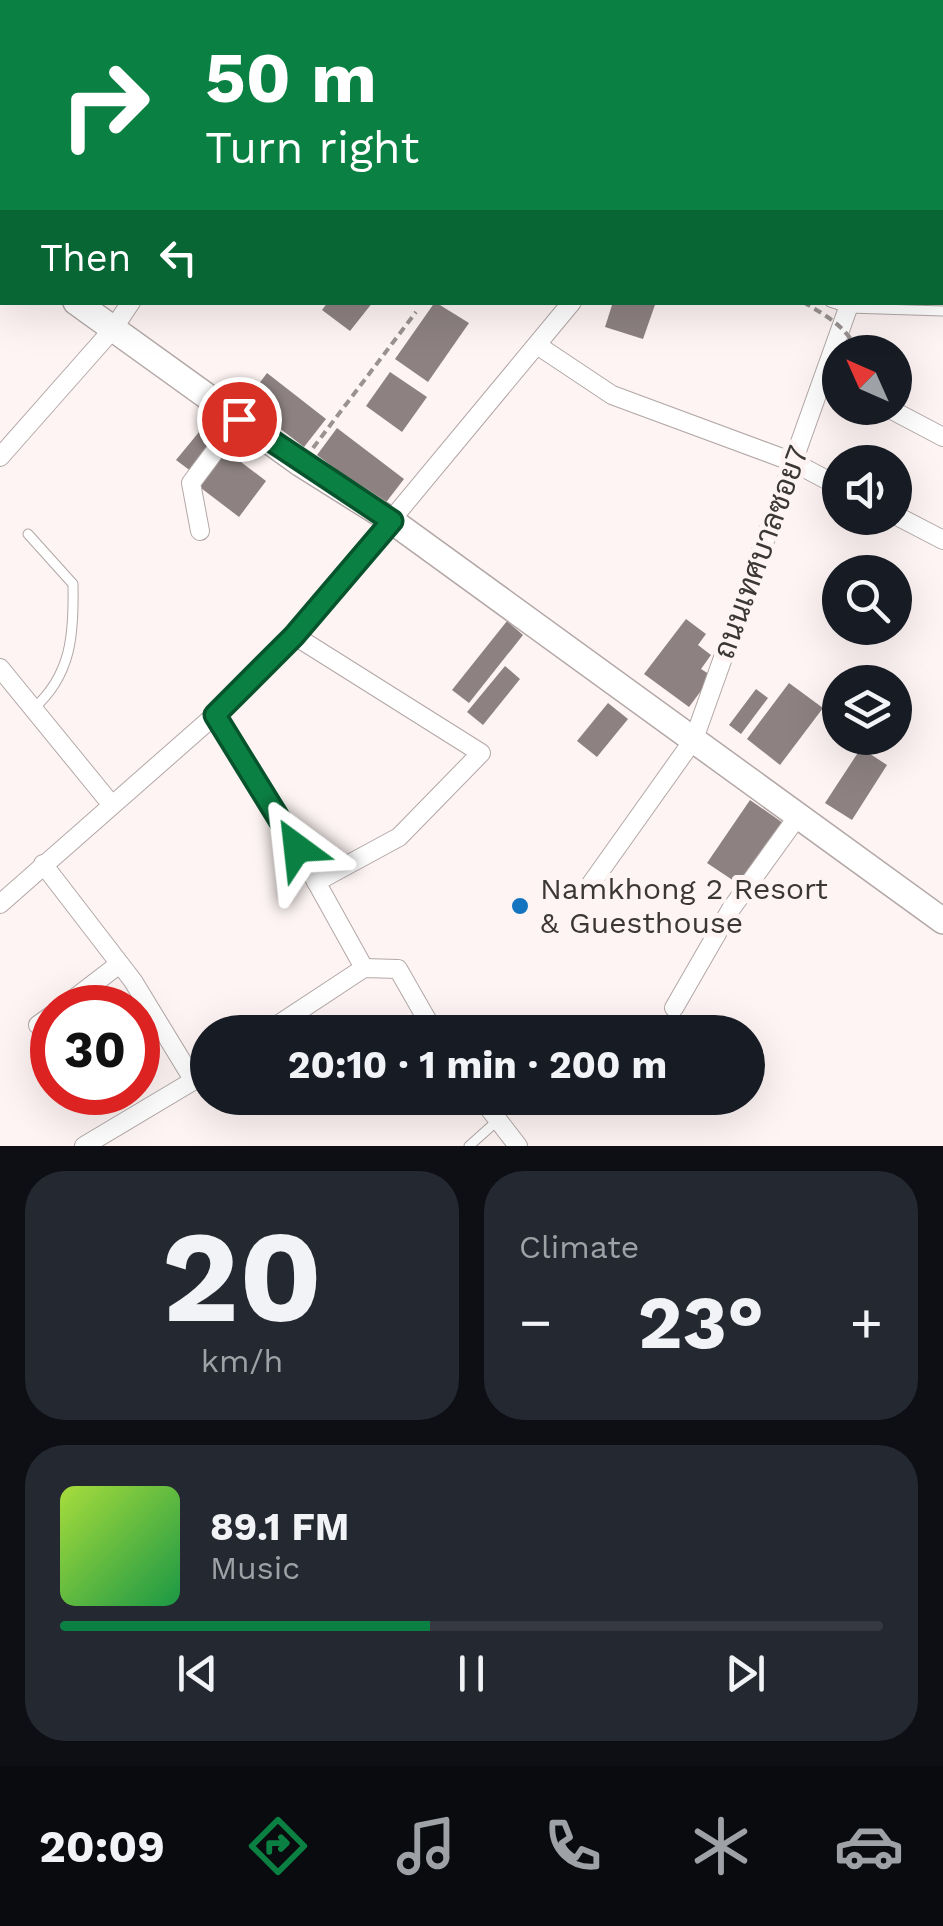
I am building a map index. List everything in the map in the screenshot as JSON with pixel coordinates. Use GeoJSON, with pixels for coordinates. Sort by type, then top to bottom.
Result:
{"type":"FeatureCollection","features":[{"type":"Feature","properties":{"kind":"main road"},"geometry":{"type":"LineString","coordinates":[[80,305],[301,464],[392,521],[943,922]]}},
{"type":"Feature","properties":{"kind":"street"},"geometry":{"type":"LineString","coordinates":[[0,457],[114,330],[129,305]]}},
{"type":"Feature","properties":{"kind":"street"},"geometry":{"type":"LineString","coordinates":[[0,904],[215,715],[294,636],[570,305]]}},
{"type":"Feature","properties":{"kind":"street","name":"ถนนเทศบาลซอย7"},"geometry":{"type":"LineString","coordinates":[[836,335],[839,305]]}},
{"type":"Feature","properties":{"kind":"street"},"geometry":{"type":"LineString","coordinates":[[537,345],[612,395],[792,462],[822,478]]}},
{"type":"Feature","properties":{"kind":"street","name":"ถนนเทศบาลซอย7"},"geometry":{"type":"LineString","coordinates":[[588,888],[694,739],[792,462],[822,399]]}},
{"type":"Feature","properties":{"kind":"street"},"geometry":{"type":"LineString","coordinates":[[200,531],[191,483],[239,419]]}},
{"type":"Feature","properties":{"kind":"street"},"geometry":{"type":"LineString","coordinates":[[912,420],[943,436]]}},
{"type":"Feature","properties":{"kind":"street"},"geometry":{"type":"LineString","coordinates":[[912,524],[943,540]]}},
{"type":"Feature","properties":{"kind":"street"},"geometry":{"type":"LineString","coordinates":[[294,636],[481,752],[398,837],[316,882]]}},
{"type":"Feature","properties":{"kind":"street"},"geometry":{"type":"LineString","coordinates":[[0,668],[111,804]]}},
{"type":"Feature","properties":{"kind":"street"},"geometry":{"type":"LineString","coordinates":[[215,715],[364,968]]}},
{"type":"Feature","properties":{"kind":"street"},"geometry":{"type":"LineString","coordinates":[[674,1008],[732,909],[798,816]]}},
{"type":"Feature","properties":{"kind":"street"},"geometry":{"type":"LineString","coordinates":[[43,864],[190,1062]]}},
{"type":"Feature","properties":{"kind":"street"},"geometry":{"type":"LineString","coordinates":[[92,985],[118,965]]}},
{"type":"Feature","properties":{"kind":"street"},"geometry":{"type":"LineString","coordinates":[[293,1015],[364,968],[398,969],[424,1015]]}},
{"type":"Feature","properties":{"kind":"street"},"geometry":{"type":"LineString","coordinates":[[87,1145],[190,1084]]}},
{"type":"Feature","properties":{"kind":"street"},"geometry":{"type":"LineString","coordinates":[[494,1115],[518,1146]]}},
{"type":"Feature","properties":{"kind":"lane"},"geometry":{"type":"LineString","coordinates":[[839,305],[943,312]]}},
{"type":"Feature","properties":{"kind":"lane"},"geometry":{"type":"LineString","coordinates":[[28,534],[73,584],[74,640],[53,692],[33,709]]}},
{"type":"Feature","properties":{"kind":"lane"},"geometry":{"type":"LineString","coordinates":[[469,1146],[498,1120]]}},
{"type":"Feature","properties":{"kind":"path"},"geometry":{"type":"LineString","coordinates":[[809,305],[849,335]]}},
{"type":"Feature","properties":{"kind":"path"},"geometry":{"type":"LineString","coordinates":[[301,464],[416,312]]}},
{"type":"Feature","properties":{"kind":"building"},"geometry":{"type":"Polygon","coordinates":[[[326,305],[371,305],[350,331],[322,310],[326,305]]]}},
{"type":"Feature","properties":{"kind":"building"},"geometry":{"type":"Polygon","coordinates":[[[433,305],[440,305],[469,323],[428,382],[395,359],[433,305]]]}},
{"type":"Feature","properties":{"kind":"building"},"geometry":{"type":"Polygon","coordinates":[[[612,305],[655,305],[643,339],[605,327],[612,305]]]}},
{"type":"Feature","properties":{"kind":"building"},"geometry":{"type":"Polygon","coordinates":[[[390,372],[427,397],[402,432],[366,406],[390,372]]]}},
{"type":"Feature","properties":{"kind":"building"},"geometry":{"type":"Polygon","coordinates":[[[267,373],[326,419],[304,447],[245,402],[267,373]]]}},
{"type":"Feature","properties":{"kind":"building"},"geometry":{"type":"Polygon","coordinates":[[[337,428],[404,479],[384,505],[317,455],[337,428]]]}},
{"type":"Feature","properties":{"kind":"building"},"geometry":{"type":"Polygon","coordinates":[[[199,432],[214,444],[192,472],[176,460],[199,432]]]}},
{"type":"Feature","properties":{"kind":"building"},"geometry":{"type":"Polygon","coordinates":[[[224,449],[266,481],[239,517],[197,485],[224,449]]]}},
{"type":"Feature","properties":{"kind":"building"},"geometry":{"type":"Polygon","coordinates":[[[686,619],[706,634],[698,645],[711,655],[701,669],[712,676],[689,707],[644,674],[686,619]]]}},
{"type":"Feature","properties":{"kind":"building"},"geometry":{"type":"Polygon","coordinates":[[[507,621],[523,635],[469,703],[452,690],[507,621]]]}},
{"type":"Feature","properties":{"kind":"building"},"geometry":{"type":"Polygon","coordinates":[[[505,666],[520,679],[483,725],[467,712],[505,666]]]}},
{"type":"Feature","properties":{"kind":"building"},"geometry":{"type":"Polygon","coordinates":[[[789,683],[822,707],[780,765],[747,739],[789,683]]]}},
{"type":"Feature","properties":{"kind":"building"},"geometry":{"type":"Polygon","coordinates":[[[756,689],[768,698],[741,734],[729,725],[756,689]]]}},
{"type":"Feature","properties":{"kind":"building"},"geometry":{"type":"Polygon","coordinates":[[[608,703],[628,719],[597,757],[577,741],[608,703]]]}},
{"type":"Feature","properties":{"kind":"building"},"geometry":{"type":"Polygon","coordinates":[[[856,755],[872,755],[887,765],[852,820],[825,803],[856,755]]]}},
{"type":"Feature","properties":{"kind":"building"},"geometry":{"type":"Polygon","coordinates":[[[750,800],[783,823],[740,885],[707,863],[750,800]]]}},
{"type":"Feature","properties":{"kind":"place","name":"Namkhong 2 Resort & Guesthouse"},"geometry":{"type":"Point","coordinates":[520,906]}},
{"type":"Feature","properties":{"kind":"route"},"geometry":{"type":"LineString","coordinates":[[239,419],[301,464],[392,521],[294,636],[215,715],[297,848]]}}]}
